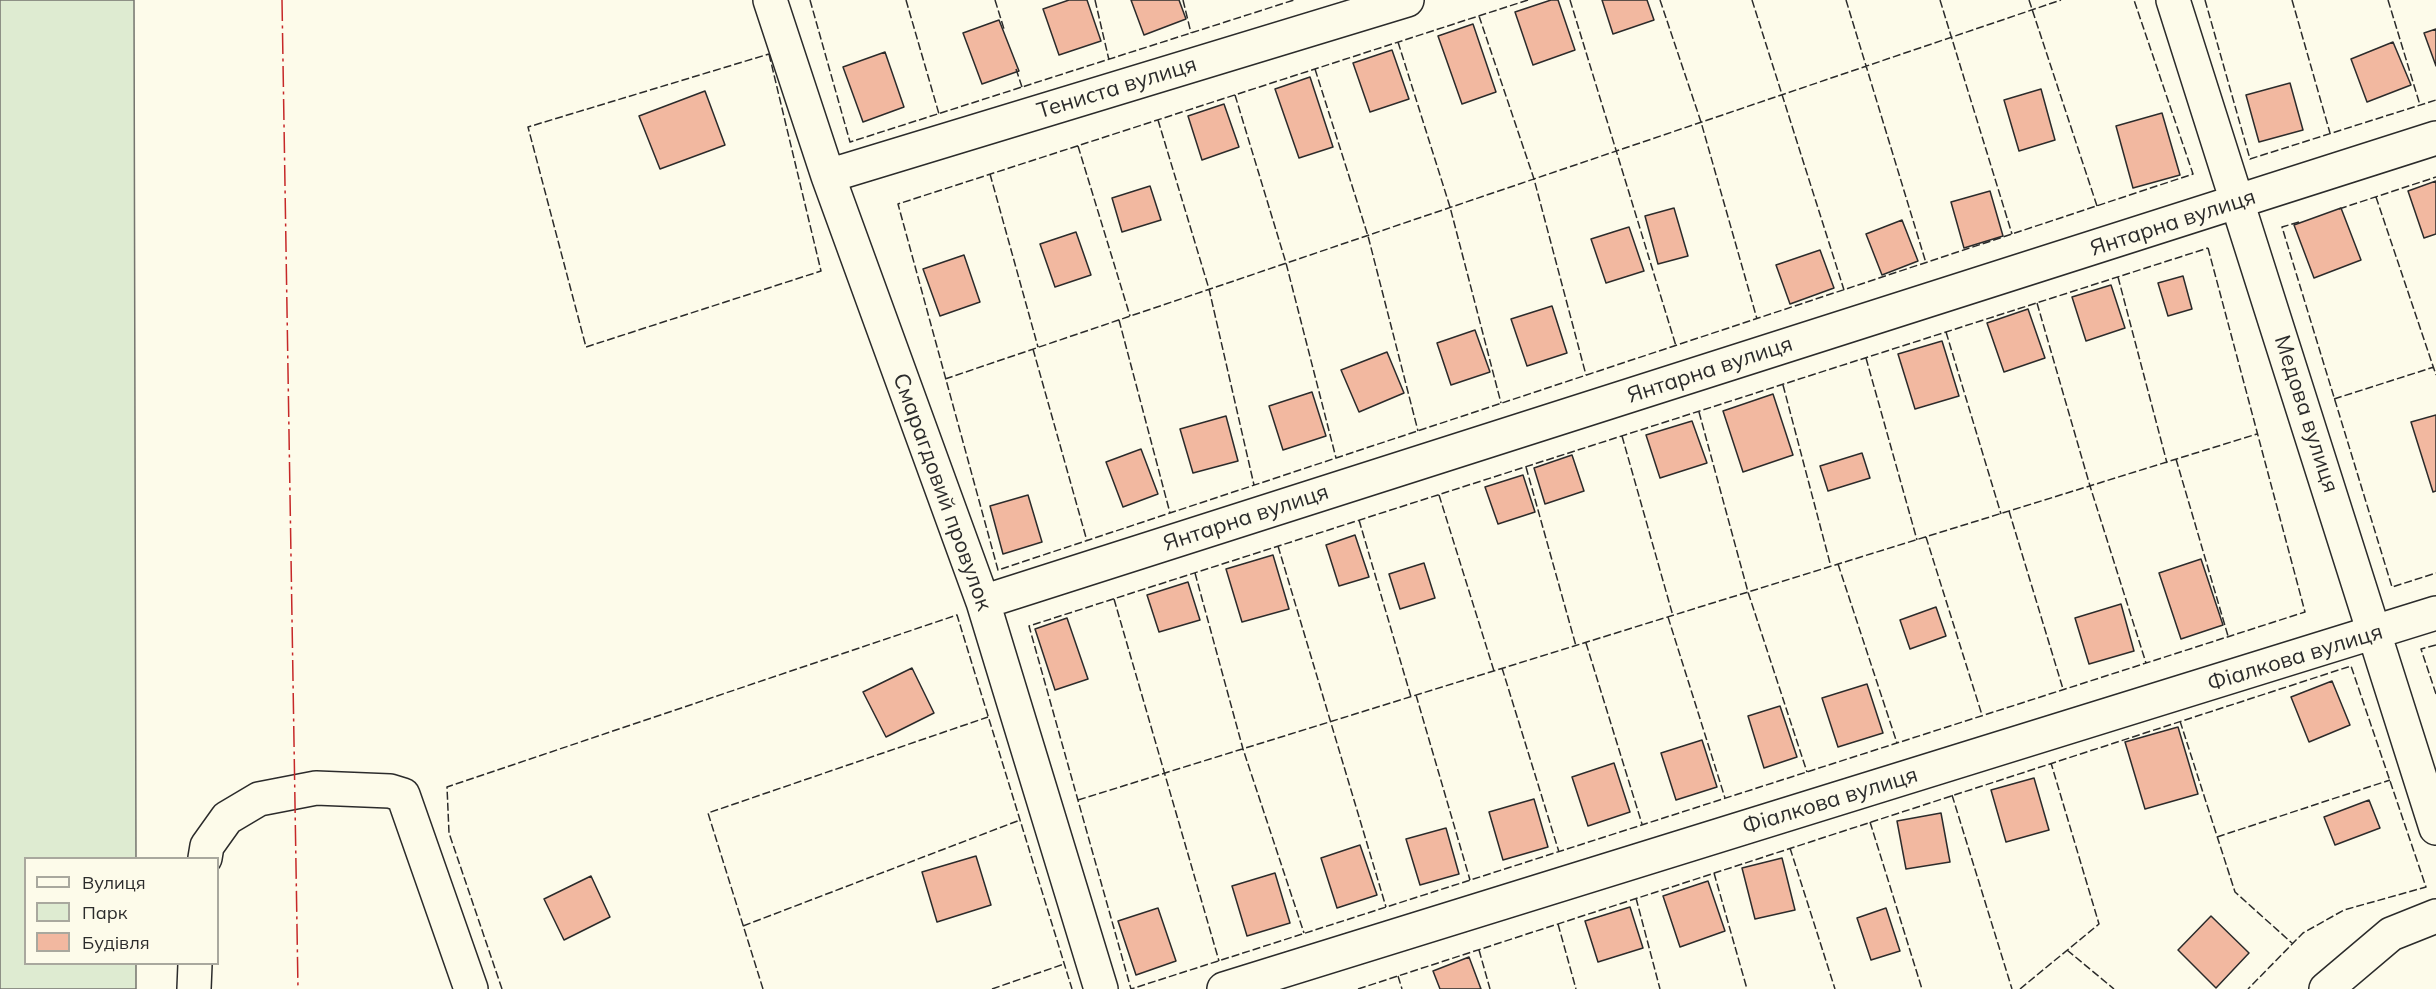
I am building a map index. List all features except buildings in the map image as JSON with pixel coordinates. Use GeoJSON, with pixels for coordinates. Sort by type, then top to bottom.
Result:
{"type":"FeatureCollection","features":[{"type":"Feature","properties":{"kind":"street","name":"Смарагдовий провулок"},"geometry":{"type":"LineString","coordinates":[[770,0],[828,176],[983,602],[1101,989]]}},
{"type":"Feature","properties":{"kind":"street","name":"Тениста вулиця"},"geometry":{"type":"LineString","coordinates":[[828,176],[1407,0]]}},
{"type":"Feature","properties":{"kind":"street","name":"Медова вулиця"},"geometry":{"type":"LineString","coordinates":[[2173,0],[2436,828]]}},
{"type":"Feature","properties":{"kind":"street","name":"Янтарна вулиця"},"geometry":{"type":"LineString","coordinates":[[983,602],[2436,138]]}},
{"type":"Feature","properties":{"kind":"street","name":"Фіалкова вулиця"},"geometry":{"type":"LineString","coordinates":[[1224,989],[2436,613]]}},
{"type":"Feature","properties":{"kind":"street"},"geometry":{"type":"LineString","coordinates":[[205,857],[207,846],[227,818],[260,799],[316,788],[390,791],[403,795],[471,989]]}},
{"type":"Feature","properties":{"kind":"street"},"geometry":{"type":"LineString","coordinates":[[2326,989],[2391,934],[2436,916]]}},
{"type":"Feature","properties":{"kind":"street"},"geometry":{"type":"LineString","coordinates":[[194,989],[195,965]]}},
{"type":"Feature","properties":{"kind":"green space"},"geometry":{"type":"Polygon","coordinates":[[[0,0],[134,0],[136,857],[24,857],[24,965],[136,965],[136,989],[0,989],[0,0]]]}},
{"type":"Feature","properties":{"kind":"fence"},"geometry":{"type":"LineString","coordinates":[[810,0],[850,142],[1294,0]]}},
{"type":"Feature","properties":{"kind":"fence"},"geometry":{"type":"LineString","coordinates":[[906,0],[939,114]]}},
{"type":"Feature","properties":{"kind":"fence"},"geometry":{"type":"LineString","coordinates":[[995,0],[1004,29]]}},
{"type":"Feature","properties":{"kind":"fence"},"geometry":{"type":"LineString","coordinates":[[1095,0],[1109,60]]}},
{"type":"Feature","properties":{"kind":"fence"},"geometry":{"type":"LineString","coordinates":[[1183,0],[1191,33]]}},
{"type":"Feature","properties":{"kind":"fence"},"geometry":{"type":"LineString","coordinates":[[1528,0],[898,204],[998,570],[2193,174],[2134,0]]}},
{"type":"Feature","properties":{"kind":"fence"},"geometry":{"type":"LineString","coordinates":[[1570,0],[1676,346]]}},
{"type":"Feature","properties":{"kind":"fence"},"geometry":{"type":"LineString","coordinates":[[1660,0],[1701,122],[1757,319]]}},
{"type":"Feature","properties":{"kind":"fence"},"geometry":{"type":"LineString","coordinates":[[1752,0],[1844,290]]}},
{"type":"Feature","properties":{"kind":"fence"},"geometry":{"type":"LineString","coordinates":[[1846,0],[1926,263]]}},
{"type":"Feature","properties":{"kind":"fence"},"geometry":{"type":"LineString","coordinates":[[1940,0],[2012,234]]}},
{"type":"Feature","properties":{"kind":"fence"},"geometry":{"type":"LineString","coordinates":[[2029,0],[2097,206]]}},
{"type":"Feature","properties":{"kind":"fence"},"geometry":{"type":"LineString","coordinates":[[945,379],[2061,0]]}},
{"type":"Feature","properties":{"kind":"fence"},"geometry":{"type":"LineString","coordinates":[[2205,0],[2250,159],[2436,100]]}},
{"type":"Feature","properties":{"kind":"fence"},"geometry":{"type":"LineString","coordinates":[[2292,0],[2330,133]]}},
{"type":"Feature","properties":{"kind":"fence"},"geometry":{"type":"LineString","coordinates":[[2388,0],[2420,105]]}},
{"type":"Feature","properties":{"kind":"fence"},"geometry":{"type":"LineString","coordinates":[[1479,16],[1534,179],[1586,375]]}},
{"type":"Feature","properties":{"kind":"fence"},"geometry":{"type":"LineString","coordinates":[[1398,42],[1450,207],[1501,403]]}},
{"type":"Feature","properties":{"kind":"fence"},"geometry":{"type":"LineString","coordinates":[[769,54],[821,271],[586,347],[528,127],[769,54]]}},
{"type":"Feature","properties":{"kind":"fence"},"geometry":{"type":"LineString","coordinates":[[1016,69],[1022,87]]}},
{"type":"Feature","properties":{"kind":"fence"},"geometry":{"type":"LineString","coordinates":[[1315,69],[1368,236],[1418,431]]}},
{"type":"Feature","properties":{"kind":"fence"},"geometry":{"type":"LineString","coordinates":[[1235,95],[1286,263],[1336,458]]}},
{"type":"Feature","properties":{"kind":"fence"},"geometry":{"type":"LineString","coordinates":[[1158,120],[1209,289],[1254,485]]}},
{"type":"Feature","properties":{"kind":"fence"},"geometry":{"type":"LineString","coordinates":[[1078,146],[1130,316]]}},
{"type":"Feature","properties":{"kind":"fence"},"geometry":{"type":"LineString","coordinates":[[990,174],[1038,347]]}},
{"type":"Feature","properties":{"kind":"fence"},"geometry":{"type":"LineString","coordinates":[[2339,209],[2436,177]]}},
{"type":"Feature","properties":{"kind":"fence"},"geometry":{"type":"LineString","coordinates":[[2376,197],[2436,375]]}},
{"type":"Feature","properties":{"kind":"fence"},"geometry":{"type":"LineString","coordinates":[[2299,222],[2282,227],[2392,587],[2436,573]]}},
{"type":"Feature","properties":{"kind":"fence"},"geometry":{"type":"LineString","coordinates":[[2208,248],[2305,612],[1131,989],[1029,626],[2208,248]]}},
{"type":"Feature","properties":{"kind":"fence"},"geometry":{"type":"LineString","coordinates":[[2118,277],[2167,463]]}},
{"type":"Feature","properties":{"kind":"fence"},"geometry":{"type":"LineString","coordinates":[[2037,303],[2090,486],[2146,663]]}},
{"type":"Feature","properties":{"kind":"fence"},"geometry":{"type":"LineString","coordinates":[[1119,320],[1170,513]]}},
{"type":"Feature","properties":{"kind":"fence"},"geometry":{"type":"LineString","coordinates":[[1946,332],[2001,514]]}},
{"type":"Feature","properties":{"kind":"fence"},"geometry":{"type":"LineString","coordinates":[[1033,349],[1087,541]]}},
{"type":"Feature","properties":{"kind":"fence"},"geometry":{"type":"LineString","coordinates":[[1866,358],[1917,540]]}},
{"type":"Feature","properties":{"kind":"fence"},"geometry":{"type":"LineString","coordinates":[[2334,399],[2434,367]]}},
{"type":"Feature","properties":{"kind":"fence"},"geometry":{"type":"LineString","coordinates":[[1783,385],[1831,567]]}},
{"type":"Feature","properties":{"kind":"fence"},"geometry":{"type":"LineString","coordinates":[[1699,412],[1748,592],[1807,772]]}},
{"type":"Feature","properties":{"kind":"fence"},"geometry":{"type":"LineString","coordinates":[[1078,800],[2257,434]]}},
{"type":"Feature","properties":{"kind":"fence"},"geometry":{"type":"LineString","coordinates":[[1622,436],[1673,616]]}},
{"type":"Feature","properties":{"kind":"fence"},"geometry":{"type":"LineString","coordinates":[[2176,459],[2228,636]]}},
{"type":"Feature","properties":{"kind":"fence"},"geometry":{"type":"LineString","coordinates":[[1526,467],[1576,646]]}},
{"type":"Feature","properties":{"kind":"fence"},"geometry":{"type":"LineString","coordinates":[[1439,495],[1494,671]]}},
{"type":"Feature","properties":{"kind":"fence"},"geometry":{"type":"LineString","coordinates":[[2009,511],[2063,689]]}},
{"type":"Feature","properties":{"kind":"fence"},"geometry":{"type":"LineString","coordinates":[[1359,520],[1411,697]]}},
{"type":"Feature","properties":{"kind":"fence"},"geometry":{"type":"LineString","coordinates":[[1926,537],[1982,715]]}},
{"type":"Feature","properties":{"kind":"fence"},"geometry":{"type":"LineString","coordinates":[[1278,546],[1386,907]]}},
{"type":"Feature","properties":{"kind":"fence"},"geometry":{"type":"LineString","coordinates":[[1838,564],[1897,743]]}},
{"type":"Feature","properties":{"kind":"fence"},"geometry":{"type":"LineString","coordinates":[[1195,573],[1243,749],[1304,933]]}},
{"type":"Feature","properties":{"kind":"fence"},"geometry":{"type":"LineString","coordinates":[[1114,599],[1219,961]]}},
{"type":"Feature","properties":{"kind":"fence"},"geometry":{"type":"LineString","coordinates":[[502,989],[449,833],[447,787],[957,615],[1072,989]]}},
{"type":"Feature","properties":{"kind":"fence"},"geometry":{"type":"LineString","coordinates":[[1668,617],[1725,798]]}},
{"type":"Feature","properties":{"kind":"fence"},"geometry":{"type":"LineString","coordinates":[[1586,643],[1642,824]]}},
{"type":"Feature","properties":{"kind":"fence"},"geometry":{"type":"LineString","coordinates":[[2436,645],[2421,649],[2436,694]]}},
{"type":"Feature","properties":{"kind":"fence"},"geometry":{"type":"LineString","coordinates":[[1358,989],[2351,666],[2426,887],[2344,910],[2303,933],[2248,989]]}},
{"type":"Feature","properties":{"kind":"fence"},"geometry":{"type":"LineString","coordinates":[[1502,668],[1559,852]]}},
{"type":"Feature","properties":{"kind":"fence"},"geometry":{"type":"LineString","coordinates":[[1416,695],[1470,880]]}},
{"type":"Feature","properties":{"kind":"fence"},"geometry":{"type":"LineString","coordinates":[[763,989],[708,813],[988,717]]}},
{"type":"Feature","properties":{"kind":"fence"},"geometry":{"type":"LineString","coordinates":[[2180,721],[2235,892],[2293,944]]}},
{"type":"Feature","properties":{"kind":"fence"},"geometry":{"type":"LineString","coordinates":[[2020,989],[2099,924],[2051,763]]}},
{"type":"Feature","properties":{"kind":"fence"},"geometry":{"type":"LineString","coordinates":[[2217,837],[2390,780]]}},
{"type":"Feature","properties":{"kind":"fence"},"geometry":{"type":"LineString","coordinates":[[1952,795],[2012,989]]}},
{"type":"Feature","properties":{"kind":"fence"},"geometry":{"type":"LineString","coordinates":[[743,926],[1020,820]]}},
{"type":"Feature","properties":{"kind":"fence"},"geometry":{"type":"LineString","coordinates":[[1870,822],[1922,989]]}},
{"type":"Feature","properties":{"kind":"fence"},"geometry":{"type":"LineString","coordinates":[[1790,848],[1835,989]]}},
{"type":"Feature","properties":{"kind":"fence"},"geometry":{"type":"LineString","coordinates":[[1714,873],[1747,989]]}},
{"type":"Feature","properties":{"kind":"fence"},"geometry":{"type":"LineString","coordinates":[[1636,898],[1660,989]]}},
{"type":"Feature","properties":{"kind":"fence"},"geometry":{"type":"LineString","coordinates":[[1558,924],[1576,989]]}},
{"type":"Feature","properties":{"kind":"fence"},"geometry":{"type":"LineString","coordinates":[[1479,950],[1490,989]]}},
{"type":"Feature","properties":{"kind":"fence"},"geometry":{"type":"LineString","coordinates":[[2067,950],[2114,989]]}},
{"type":"Feature","properties":{"kind":"fence"},"geometry":{"type":"LineString","coordinates":[[992,989],[1064,964]]}},
{"type":"Feature","properties":{"kind":"fence"},"geometry":{"type":"LineString","coordinates":[[1398,976],[1402,989]]}},
{"type":"Feature","properties":{"kind":"power"},"geometry":{"type":"LineString","coordinates":[[282,0],[298,989]]}}]}
